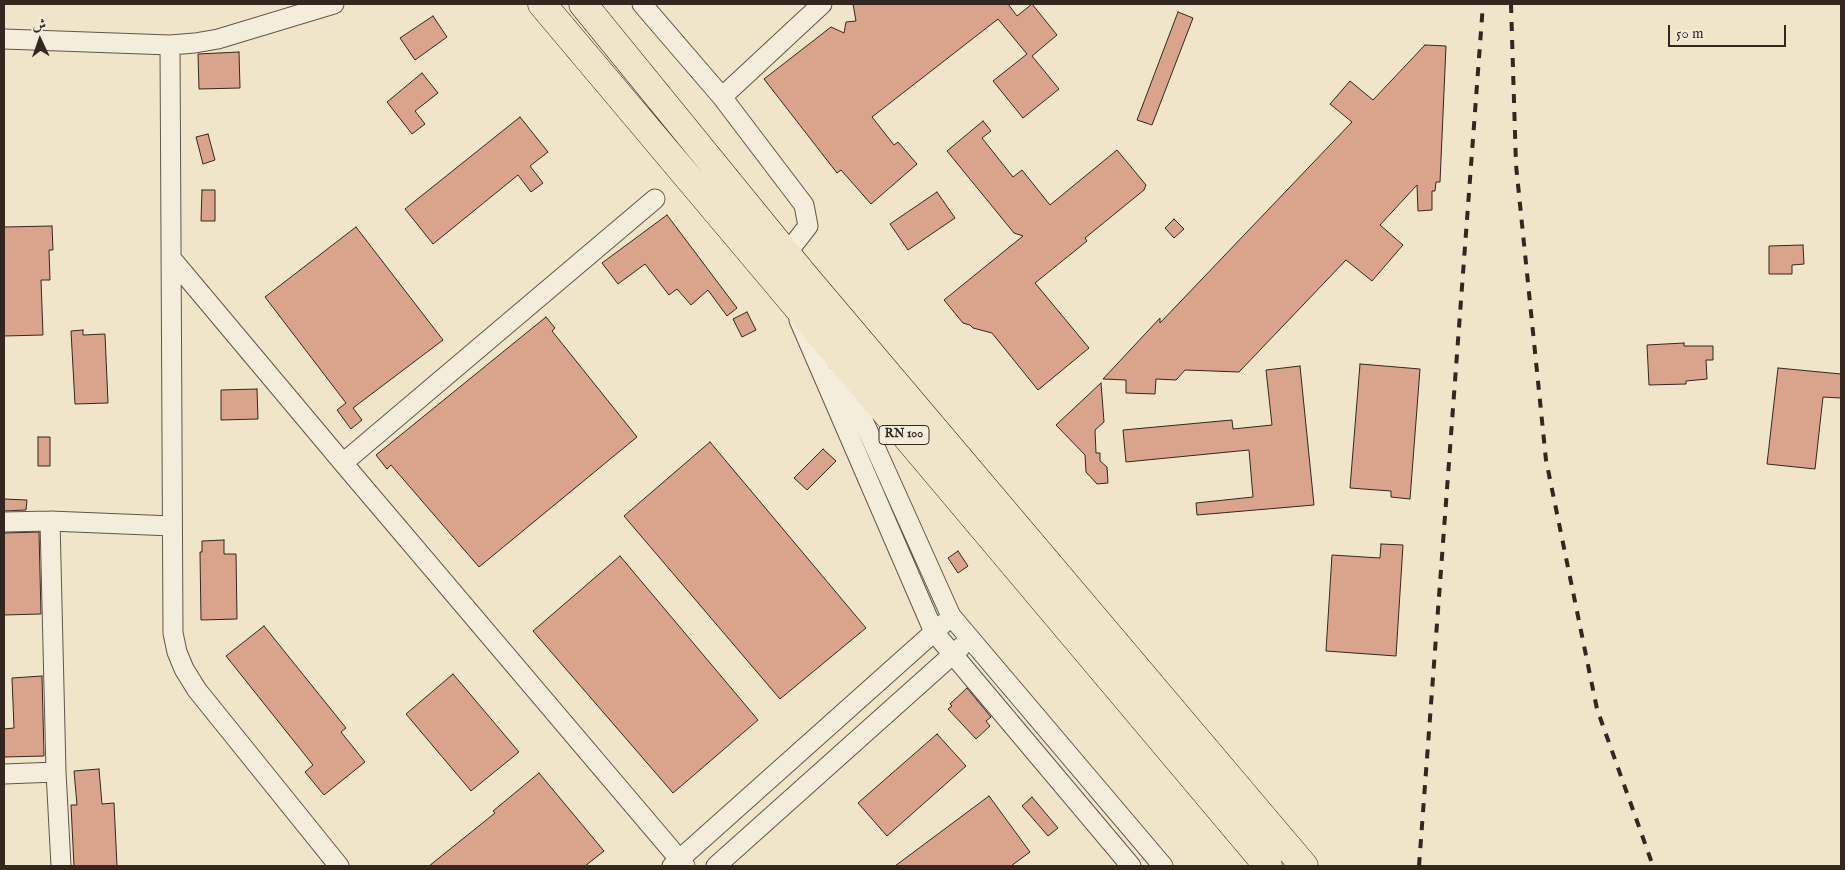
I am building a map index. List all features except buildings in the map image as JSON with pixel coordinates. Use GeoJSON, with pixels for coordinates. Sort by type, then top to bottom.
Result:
{"type":"FeatureCollection","features":[{"type":"Feature","properties":{"kind":"highway","name":"RN 100"},"geometry":{"type":"LineString","coordinates":[[542,4],[1268,866]]}},
{"type":"Feature","properties":{"kind":"highway","name":"RN 100"},"geometry":{"type":"LineString","coordinates":[[582,4],[787,253],[1304,866]]}},
{"type":"Feature","properties":{"kind":"street"},"geometry":{"type":"LineString","coordinates":[[4,39],[170,45],[195,43],[218,39],[334,4]]}},
{"type":"Feature","properties":{"kind":"street"},"geometry":{"type":"LineString","coordinates":[[642,4],[722,97],[804,205],[808,226],[787,253]]}},
{"type":"Feature","properties":{"kind":"street"},"geometry":{"type":"LineString","coordinates":[[722,97],[822,4]]}},
{"type":"Feature","properties":{"kind":"street"},"geometry":{"type":"LineString","coordinates":[[170,45],[173,632],[177,652],[184,669],[197,690],[339,866]]}},
{"type":"Feature","properties":{"kind":"street"},"geometry":{"type":"LineString","coordinates":[[343,463],[655,199]]}},
{"type":"Feature","properties":{"kind":"street"},"geometry":{"type":"LineString","coordinates":[[171,258],[679,864],[951,616]]}},
{"type":"Feature","properties":{"kind":"street"},"geometry":{"type":"LineString","coordinates":[[792,303],[934,632],[1131,866]]}},
{"type":"Feature","properties":{"kind":"street"},"geometry":{"type":"LineString","coordinates":[[830,348],[951,616],[1163,866]]}},
{"type":"Feature","properties":{"kind":"street"},"geometry":{"type":"LineString","coordinates":[[4,522],[50,521],[172,526]]}},
{"type":"Feature","properties":{"kind":"street"},"geometry":{"type":"LineString","coordinates":[[50,521],[56,772],[61,866]]}},
{"type":"Feature","properties":{"kind":"street"},"geometry":{"type":"LineString","coordinates":[[716,866],[970,640]]}},
{"type":"Feature","properties":{"kind":"street"},"geometry":{"type":"LineString","coordinates":[[4,774],[56,772]]}},
{"type":"Feature","properties":{"kind":"railway"},"geometry":{"type":"LineString","coordinates":[[1419,866],[1483,4]]}},
{"type":"Feature","properties":{"kind":"railway"},"geometry":{"type":"LineString","coordinates":[[1511,4],[1516,165],[1546,460],[1597,709],[1653,866]]}}]}
